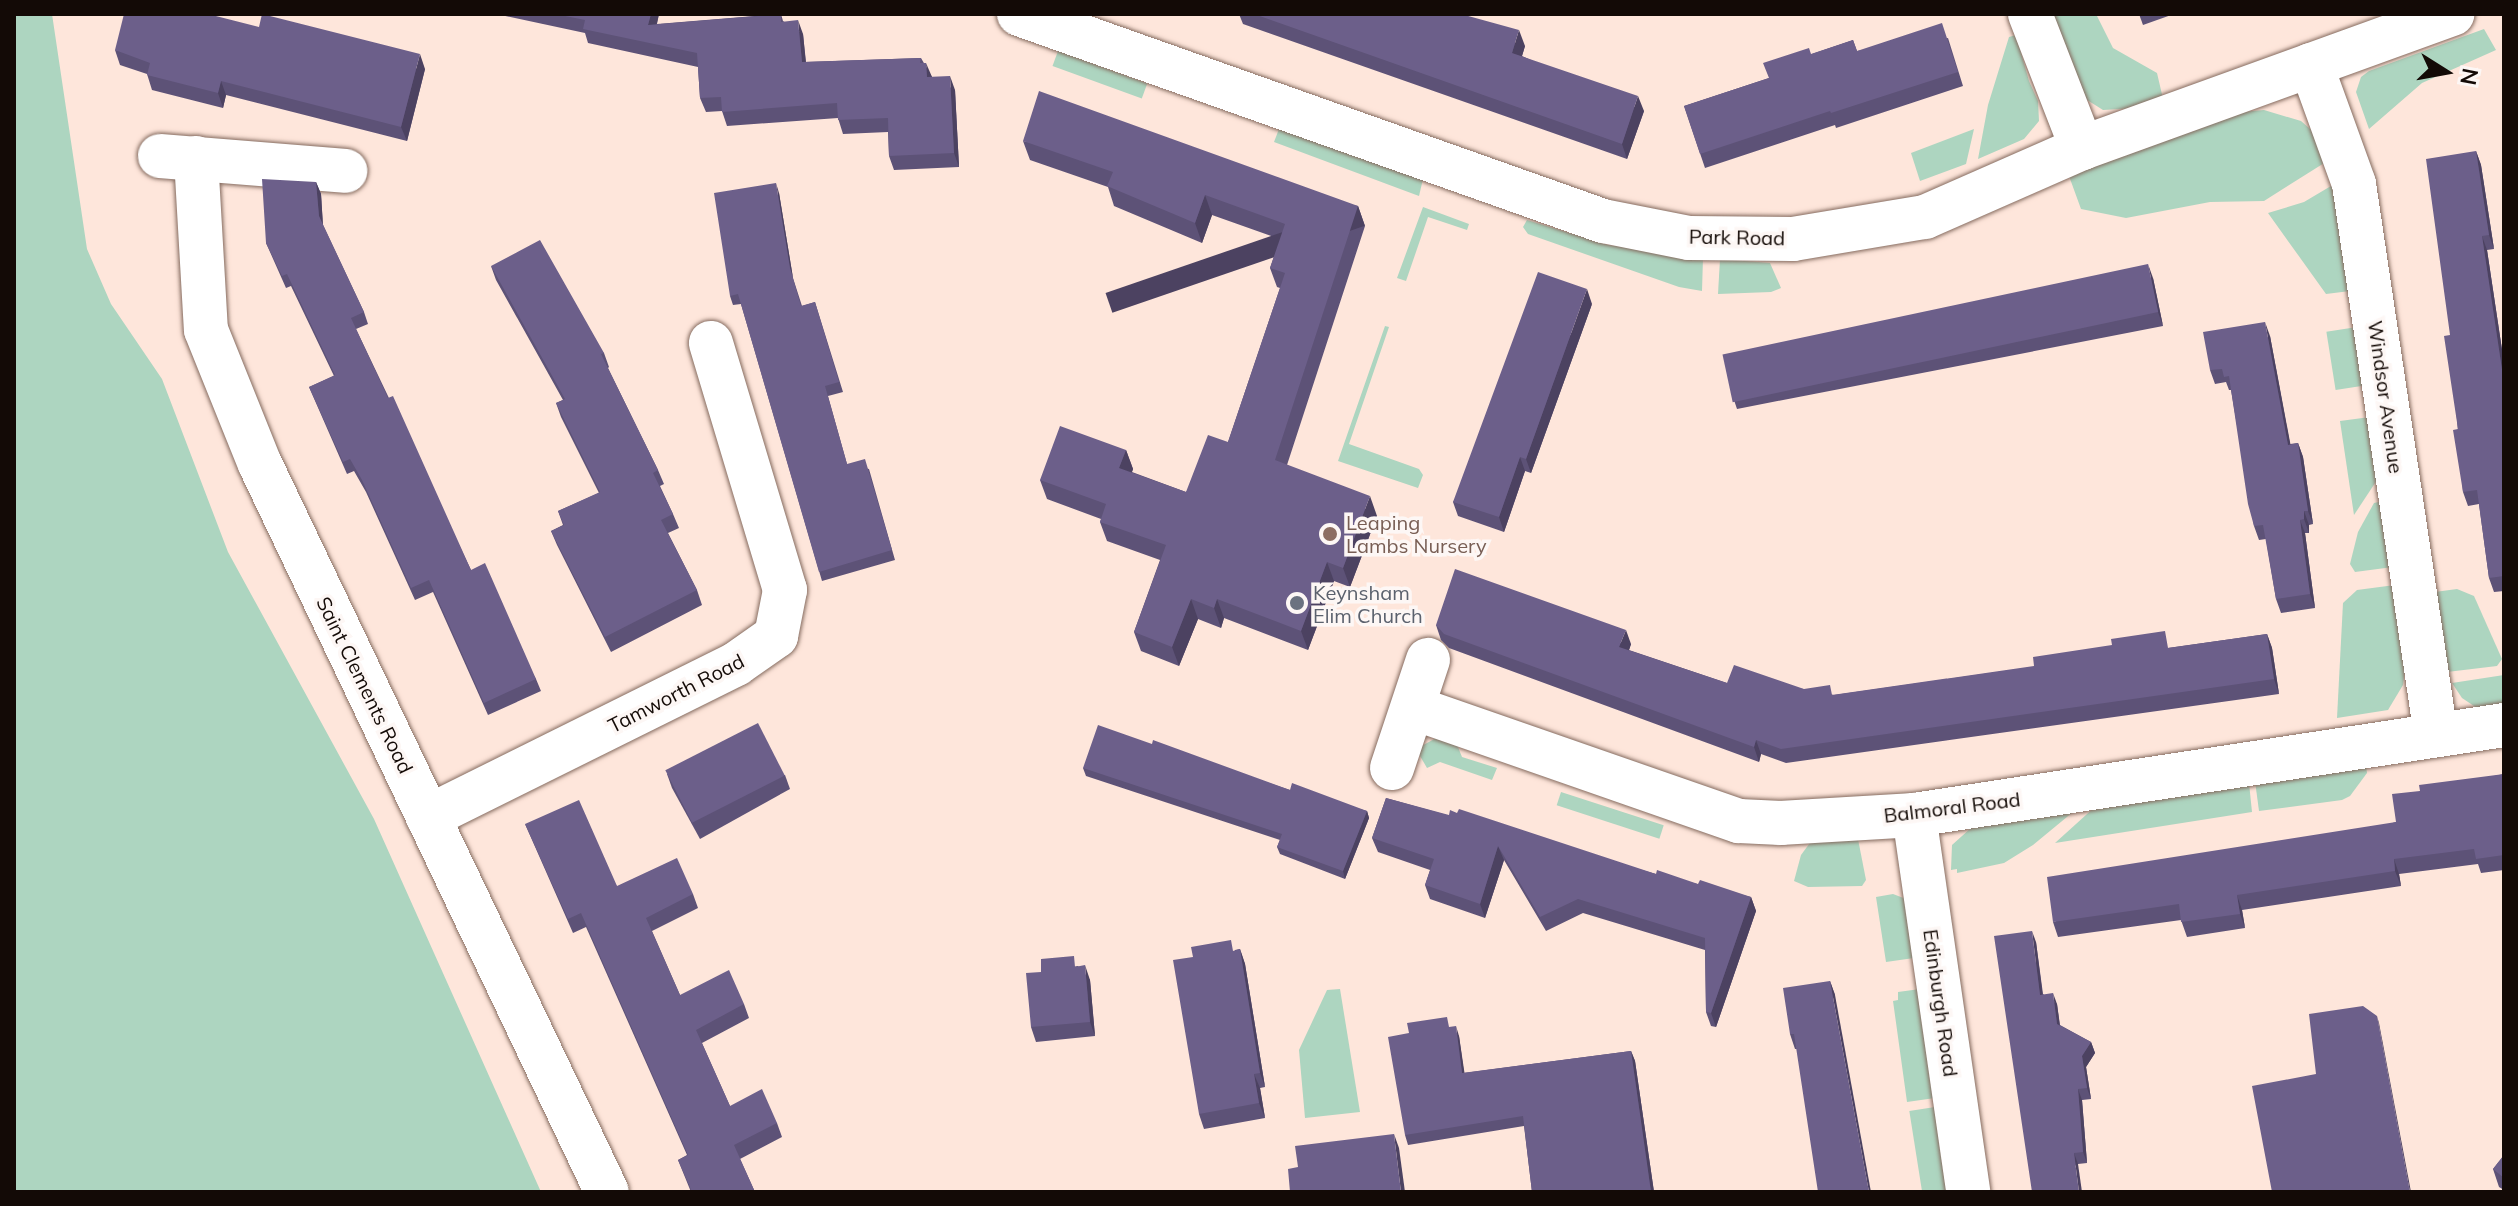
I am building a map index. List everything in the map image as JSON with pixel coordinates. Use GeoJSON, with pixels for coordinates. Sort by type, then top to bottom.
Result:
{"type":"FeatureCollection","features":[{"type":"Feature","properties":{"kind":"street","name":"Park Road"},"geometry":{"type":"LineString","coordinates":[[1019,14],[1588,217],[1689,238],[1793,239],[1925,217],[2082,148],[2452,14]]}},
{"type":"Feature","properties":{"kind":"street"},"geometry":{"type":"LineString","coordinates":[[2030,14],[2082,148]]}},
{"type":"Feature","properties":{"kind":"street","name":"Windsor Avenue"},"geometry":{"type":"LineString","coordinates":[[2311,65],[2354,184],[2436,735]]}},
{"type":"Feature","properties":{"kind":"street","name":"Saint Clements Road"},"geometry":{"type":"LineString","coordinates":[[345,171],[178,157],[206,330],[260,464],[607,1192]]}},
{"type":"Feature","properties":{"kind":"street","name":"Tamworth Road"},"geometry":{"type":"LineString","coordinates":[[428,817],[736,664],[776,636],[785,590],[711,343]]}},
{"type":"Feature","properties":{"kind":"street"},"geometry":{"type":"LineString","coordinates":[[1392,768],[1428,660]]}},
{"type":"Feature","properties":{"kind":"street","name":"Balmoral Road"},"geometry":{"type":"LineString","coordinates":[[1414,708],[1739,821],[1781,823],[1914,815],[2504,725]]}},
{"type":"Feature","properties":{"kind":"street","name":"Edinburgh Road"},"geometry":{"type":"LineString","coordinates":[[1914,815],[1968,1192]]}},
{"type":"Feature","properties":{"kind":"green space"},"geometry":{"type":"Polygon","coordinates":[[[14,14],[52,14],[87,249],[111,304],[162,379],[228,552],[374,819],[541,1192],[14,1192],[14,14]]]}},
{"type":"Feature","properties":{"kind":"green space"},"geometry":{"type":"Polygon","coordinates":[[[2058,14],[2096,14],[2113,48],[2157,73],[2164,103],[2152,107],[2103,110],[2084,98],[2052,17],[2058,14]]]}},
{"type":"Feature","properties":{"kind":"green space"},"geometry":{"type":"Polygon","coordinates":[[[2484,29],[2496,50],[2422,83],[2369,129],[2356,92],[2361,77],[2369,71],[2484,29]]]}},
{"type":"Feature","properties":{"kind":"green space"},"geometry":{"type":"Polygon","coordinates":[[[2016,35],[2038,101],[2039,121],[2024,139],[1978,159],[1988,105],[2009,37],[2016,35]]]}},
{"type":"Feature","properties":{"kind":"green space"},"geometry":{"type":"Polygon","coordinates":[[[1058,51],[1147,83],[1142,99],[1053,66],[1058,51]]]}},
{"type":"Feature","properties":{"kind":"green space"},"geometry":{"type":"Polygon","coordinates":[[[2264,110],[2301,121],[2317,135],[2329,160],[2264,201],[2210,202],[2126,218],[2081,209],[2069,176],[2242,112],[2264,110]]]}},
{"type":"Feature","properties":{"kind":"green space"},"geometry":{"type":"Polygon","coordinates":[[[1279,129],[1423,179],[1419,196],[1274,142],[1279,129]]]}},
{"type":"Feature","properties":{"kind":"green space"},"geometry":{"type":"Polygon","coordinates":[[[1974,129],[1966,164],[1920,181],[1911,153],[1974,129]]]}},
{"type":"Feature","properties":{"kind":"green space"},"geometry":{"type":"Polygon","coordinates":[[[2336,183],[2350,291],[2326,294],[2268,213],[2304,202],[2336,183]]]}},
{"type":"Feature","properties":{"kind":"green space"},"geometry":{"type":"Polygon","coordinates":[[[1423,207],[1469,224],[1467,230],[1428,217],[1406,281],[1397,278],[1423,207]]]}},
{"type":"Feature","properties":{"kind":"green space"},"geometry":{"type":"Polygon","coordinates":[[[1527,220],[1608,245],[1703,258],[1702,291],[1679,287],[1528,234],[1523,227],[1527,220]]]}},
{"type":"Feature","properties":{"kind":"green space"},"geometry":{"type":"Polygon","coordinates":[[[1720,259],[1770,263],[1781,288],[1771,292],[1718,294],[1720,259]]]}},
{"type":"Feature","properties":{"kind":"green space"},"geometry":{"type":"Polygon","coordinates":[[[1385,326],[1389,327],[1349,444],[1419,469],[1423,475],[1418,488],[1338,461],[1385,326]]]}},
{"type":"Feature","properties":{"kind":"green space"},"geometry":{"type":"Polygon","coordinates":[[[2357,327],[2366,385],[2336,390],[2326,332],[2357,327]]]}},
{"type":"Feature","properties":{"kind":"green space"},"geometry":{"type":"Polygon","coordinates":[[[2370,417],[2379,477],[2354,515],[2340,421],[2370,417]]]}},
{"type":"Feature","properties":{"kind":"green space"},"geometry":{"type":"Polygon","coordinates":[[[2383,501],[2393,567],[2355,572],[2350,564],[2358,532],[2374,503],[2383,501]]]}},
{"type":"Feature","properties":{"kind":"green space"},"geometry":{"type":"Polygon","coordinates":[[[2395,585],[2405,669],[2403,685],[2388,710],[2337,718],[2343,603],[2357,590],[2395,585]]]}},
{"type":"Feature","properties":{"kind":"green space"},"geometry":{"type":"Polygon","coordinates":[[[2457,589],[2474,596],[2502,659],[2497,666],[2447,672],[2435,592],[2457,589]]]}},
{"type":"Feature","properties":{"kind":"green space"},"geometry":{"type":"Polygon","coordinates":[[[2504,675],[2504,714],[2477,708],[2462,698],[2452,683],[2504,675]]]}},
{"type":"Feature","properties":{"kind":"green space"},"geometry":{"type":"Polygon","coordinates":[[[1438,737],[1454,737],[1462,757],[1497,768],[1492,780],[1440,762],[1427,768],[1416,749],[1438,737]]]}},
{"type":"Feature","properties":{"kind":"green space"},"geometry":{"type":"Polygon","coordinates":[[[2366,766],[2367,773],[2350,796],[2342,800],[2259,811],[2255,781],[2366,766]]]}},
{"type":"Feature","properties":{"kind":"green space"},"geometry":{"type":"Polygon","coordinates":[[[2249,783],[2252,812],[2055,843],[2097,805],[2249,783]]]}},
{"type":"Feature","properties":{"kind":"green space"},"geometry":{"type":"Polygon","coordinates":[[[1561,792],[1664,825],[1659,839],[1557,805],[1561,792]]]}},
{"type":"Feature","properties":{"kind":"green space"},"geometry":{"type":"Polygon","coordinates":[[[2073,812],[2033,845],[2004,863],[1957,873],[1957,869],[1951,870],[1952,845],[1972,827],[2073,812]]]}},
{"type":"Feature","properties":{"kind":"green space"},"geometry":{"type":"Polygon","coordinates":[[[1857,834],[1866,880],[1862,886],[1808,887],[1794,881],[1801,855],[1815,836],[1857,834]]]}},
{"type":"Feature","properties":{"kind":"green space"},"geometry":{"type":"Polygon","coordinates":[[[1893,894],[1906,899],[1914,958],[1886,962],[1876,897],[1893,894]]]}},
{"type":"Feature","properties":{"kind":"green space"},"geometry":{"type":"Polygon","coordinates":[[[1340,989],[1360,1112],[1305,1118],[1299,1050],[1327,990],[1340,989]]]}},
{"type":"Feature","properties":{"kind":"green space"},"geometry":{"type":"Polygon","coordinates":[[[1920,989],[1935,1098],[1907,1102],[1893,1001],[1898,1000],[1898,992],[1920,989]]]}},
{"type":"Feature","properties":{"kind":"green space"},"geometry":{"type":"Polygon","coordinates":[[[1935,1107],[1948,1192],[1922,1192],[1909,1111],[1935,1107]]]}},
{"type":"Feature","properties":{"kind":"building"},"geometry":{"type":"Polygon","coordinates":[[[124,14],[208,14],[259,27],[262,14],[420,54],[401,127],[221,81],[218,93],[147,75],[150,63],[115,50],[124,14]]]}},
{"type":"Feature","properties":{"kind":"building"},"geometry":{"type":"Polygon","coordinates":[[[555,14],[651,14],[648,25],[781,14],[781,22],[798,20],[802,62],[921,58],[920,63],[926,63],[927,77],[950,76],[954,153],[889,156],[888,118],[838,120],[837,103],[722,112],[721,97],[700,98],[697,53],[583,29],[585,20],[555,14]]]}},
{"type":"Feature","properties":{"kind":"building"},"geometry":{"type":"Polygon","coordinates":[[[1254,14],[1461,14],[1519,30],[1512,53],[1638,96],[1622,144],[1254,14]]]}},
{"type":"Feature","properties":{"kind":"building"},"geometry":{"type":"Polygon","coordinates":[[[1942,23],[1958,72],[1700,154],[1684,106],[1769,78],[1763,63],[1809,48],[1811,54],[1853,40],[1857,51],[1942,23]]]}},
{"type":"Feature","properties":{"kind":"building"},"geometry":{"type":"Polygon","coordinates":[[[1039,91],[1358,206],[1275,460],[1370,496],[1343,568],[1327,562],[1301,631],[1217,599],[1214,608],[1191,599],[1172,647],[1134,632],[1166,545],[1100,522],[1106,504],[1040,480],[1060,426],[1126,450],[1119,468],[1186,492],[1208,435],[1228,442],[1285,273],[1270,268],[1285,224],[1205,195],[1195,223],[1107,186],[1113,172],[1023,141],[1039,91]]]}},
{"type":"Feature","properties":{"kind":"building"},"geometry":{"type":"Polygon","coordinates":[[[2476,151],[2489,235],[2482,236],[2504,383],[2504,576],[2489,578],[2477,490],[2463,492],[2453,430],[2458,429],[2444,336],[2450,335],[2426,159],[2476,151]]]}},
{"type":"Feature","properties":{"kind":"building"},"geometry":{"type":"Polygon","coordinates":[[[262,179],[316,182],[319,216],[364,312],[351,318],[388,398],[393,396],[471,570],[485,563],[536,679],[484,703],[429,580],[411,588],[362,480],[350,459],[343,462],[309,387],[335,375],[287,274],[282,276],[266,243],[262,179]]]}},
{"type":"Feature","properties":{"kind":"building"},"geometry":{"type":"Polygon","coordinates":[[[776,183],[790,268],[801,306],[815,302],[839,382],[825,386],[847,464],[865,459],[892,550],[819,572],[738,294],[730,296],[714,193],[776,183]]]}},
{"type":"Feature","properties":{"kind":"building"},"geometry":{"type":"Polygon","coordinates":[[[540,240],[604,353],[601,354],[658,470],[653,473],[673,514],[661,520],[697,590],[605,637],[551,531],[564,525],[558,511],[600,492],[556,403],[565,399],[491,266],[540,240]]]}},
{"type":"Feature","properties":{"kind":"building"},"geometry":{"type":"Polygon","coordinates":[[[2148,264],[2158,312],[1733,402],[1723,354],[2148,264]]]}},
{"type":"Feature","properties":{"kind":"building"},"geometry":{"type":"Polygon","coordinates":[[[1538,272],[1587,289],[1526,459],[1520,457],[1499,517],[1453,502],[1538,272]]]}},
{"type":"Feature","properties":{"kind":"building"},"geometry":{"type":"Polygon","coordinates":[[[2265,322],[2288,445],[2298,443],[2308,511],[2304,511],[2304,519],[2300,520],[2310,594],[2276,599],[2263,525],[2254,526],[2248,504],[2229,376],[2224,377],[2222,369],[2210,370],[2203,332],[2265,322]]]}},
{"type":"Feature","properties":{"kind":"building"},"geometry":{"type":"Polygon","coordinates":[[[1455,569],[1626,630],[1619,647],[1727,683],[1734,665],[1804,689],[1830,685],[1832,695],[2034,666],[2033,657],[2112,645],[2111,639],[2165,631],[2168,648],[2267,634],[2274,679],[1781,749],[1756,740],[1754,747],[1444,634],[1436,625],[1455,569]]]}},
{"type":"Feature","properties":{"kind":"building"},"geometry":{"type":"Polygon","coordinates":[[[758,723],[785,776],[692,823],[665,770],[758,723]]]}},
{"type":"Feature","properties":{"kind":"building"},"geometry":{"type":"Polygon","coordinates":[[[1098,725],[1152,744],[1153,740],[1290,790],[1292,783],[1367,811],[1343,871],[1277,847],[1282,834],[1083,768],[1098,725]]]}},
{"type":"Feature","properties":{"kind":"building"},"geometry":{"type":"Polygon","coordinates":[[[2504,774],[2504,855],[2476,859],[2474,849],[2394,859],[2395,871],[2237,895],[2240,914],[2181,922],[2179,904],[2053,922],[2047,877],[2396,822],[2392,794],[2420,791],[2419,785],[2504,774]]]}},
{"type":"Feature","properties":{"kind":"building"},"geometry":{"type":"Polygon","coordinates":[[[1386,798],[1449,815],[1450,810],[1457,813],[1459,809],[1656,874],[1657,870],[1698,884],[1700,880],[1751,897],[1711,1013],[1706,1012],[1705,938],[1578,899],[1540,917],[1498,846],[1480,904],[1425,885],[1434,859],[1372,838],[1386,798]]]}},
{"type":"Feature","properties":{"kind":"building"},"geometry":{"type":"Polygon","coordinates":[[[579,800],[617,886],[677,858],[693,894],[646,918],[680,995],[729,970],[744,1004],[696,1030],[730,1106],[762,1089],[777,1123],[734,1145],[755,1192],[692,1192],[678,1160],[688,1155],[581,913],[568,919],[525,824],[579,800]]]}},
{"type":"Feature","properties":{"kind":"building"},"geometry":{"type":"Polygon","coordinates":[[[2032,931],[2040,995],[2053,993],[2057,1024],[2091,1042],[2082,1056],[2087,1088],[2078,1089],[2083,1152],[2074,1153],[2079,1192],[2032,1192],[1994,936],[2032,931]]]}},
{"type":"Feature","properties":{"kind":"building"},"geometry":{"type":"Polygon","coordinates":[[[1231,940],[1233,951],[1240,949],[1260,1073],[1254,1074],[1259,1103],[1199,1114],[1173,960],[1193,957],[1191,947],[1231,940]]]}},
{"type":"Feature","properties":{"kind":"building"},"geometry":{"type":"Polygon","coordinates":[[[1074,956],[1075,967],[1085,965],[1090,1022],[1031,1027],[1026,973],[1041,972],[1041,959],[1074,956]]]}},
{"type":"Feature","properties":{"kind":"building"},"geometry":{"type":"Polygon","coordinates":[[[1830,981],[1869,1192],[1818,1192],[1794,1034],[1790,1034],[1783,988],[1830,981]]]}},
{"type":"Feature","properties":{"kind":"building"},"geometry":{"type":"Polygon","coordinates":[[[2363,1006],[2377,1016],[2410,1192],[2272,1192],[2252,1086],[2316,1074],[2309,1014],[2363,1006]]]}},
{"type":"Feature","properties":{"kind":"building"},"geometry":{"type":"Polygon","coordinates":[[[1447,1017],[1449,1027],[1456,1026],[1462,1073],[1631,1051],[1651,1192],[1532,1192],[1523,1116],[1405,1135],[1388,1037],[1409,1033],[1407,1023],[1447,1017]]]}},
{"type":"Feature","properties":{"kind":"building"},"geometry":{"type":"Polygon","coordinates":[[[1394,1134],[1401,1192],[1290,1192],[1288,1169],[1298,1167],[1295,1146],[1394,1134]]]}},
{"type":"Feature","properties":{"kind":"building"},"geometry":{"type":"Polygon","coordinates":[[[2504,1155],[2504,1178],[2493,1169],[2504,1155]]]}},
{"type":"Feature","properties":{"kind":"place","name":"Leaping Lambs Nursery"},"geometry":{"type":"Point","coordinates":[1330,534]}},
{"type":"Feature","properties":{"kind":"place","name":"Keynsham Elim Church"},"geometry":{"type":"Point","coordinates":[1297,603]}}]}
